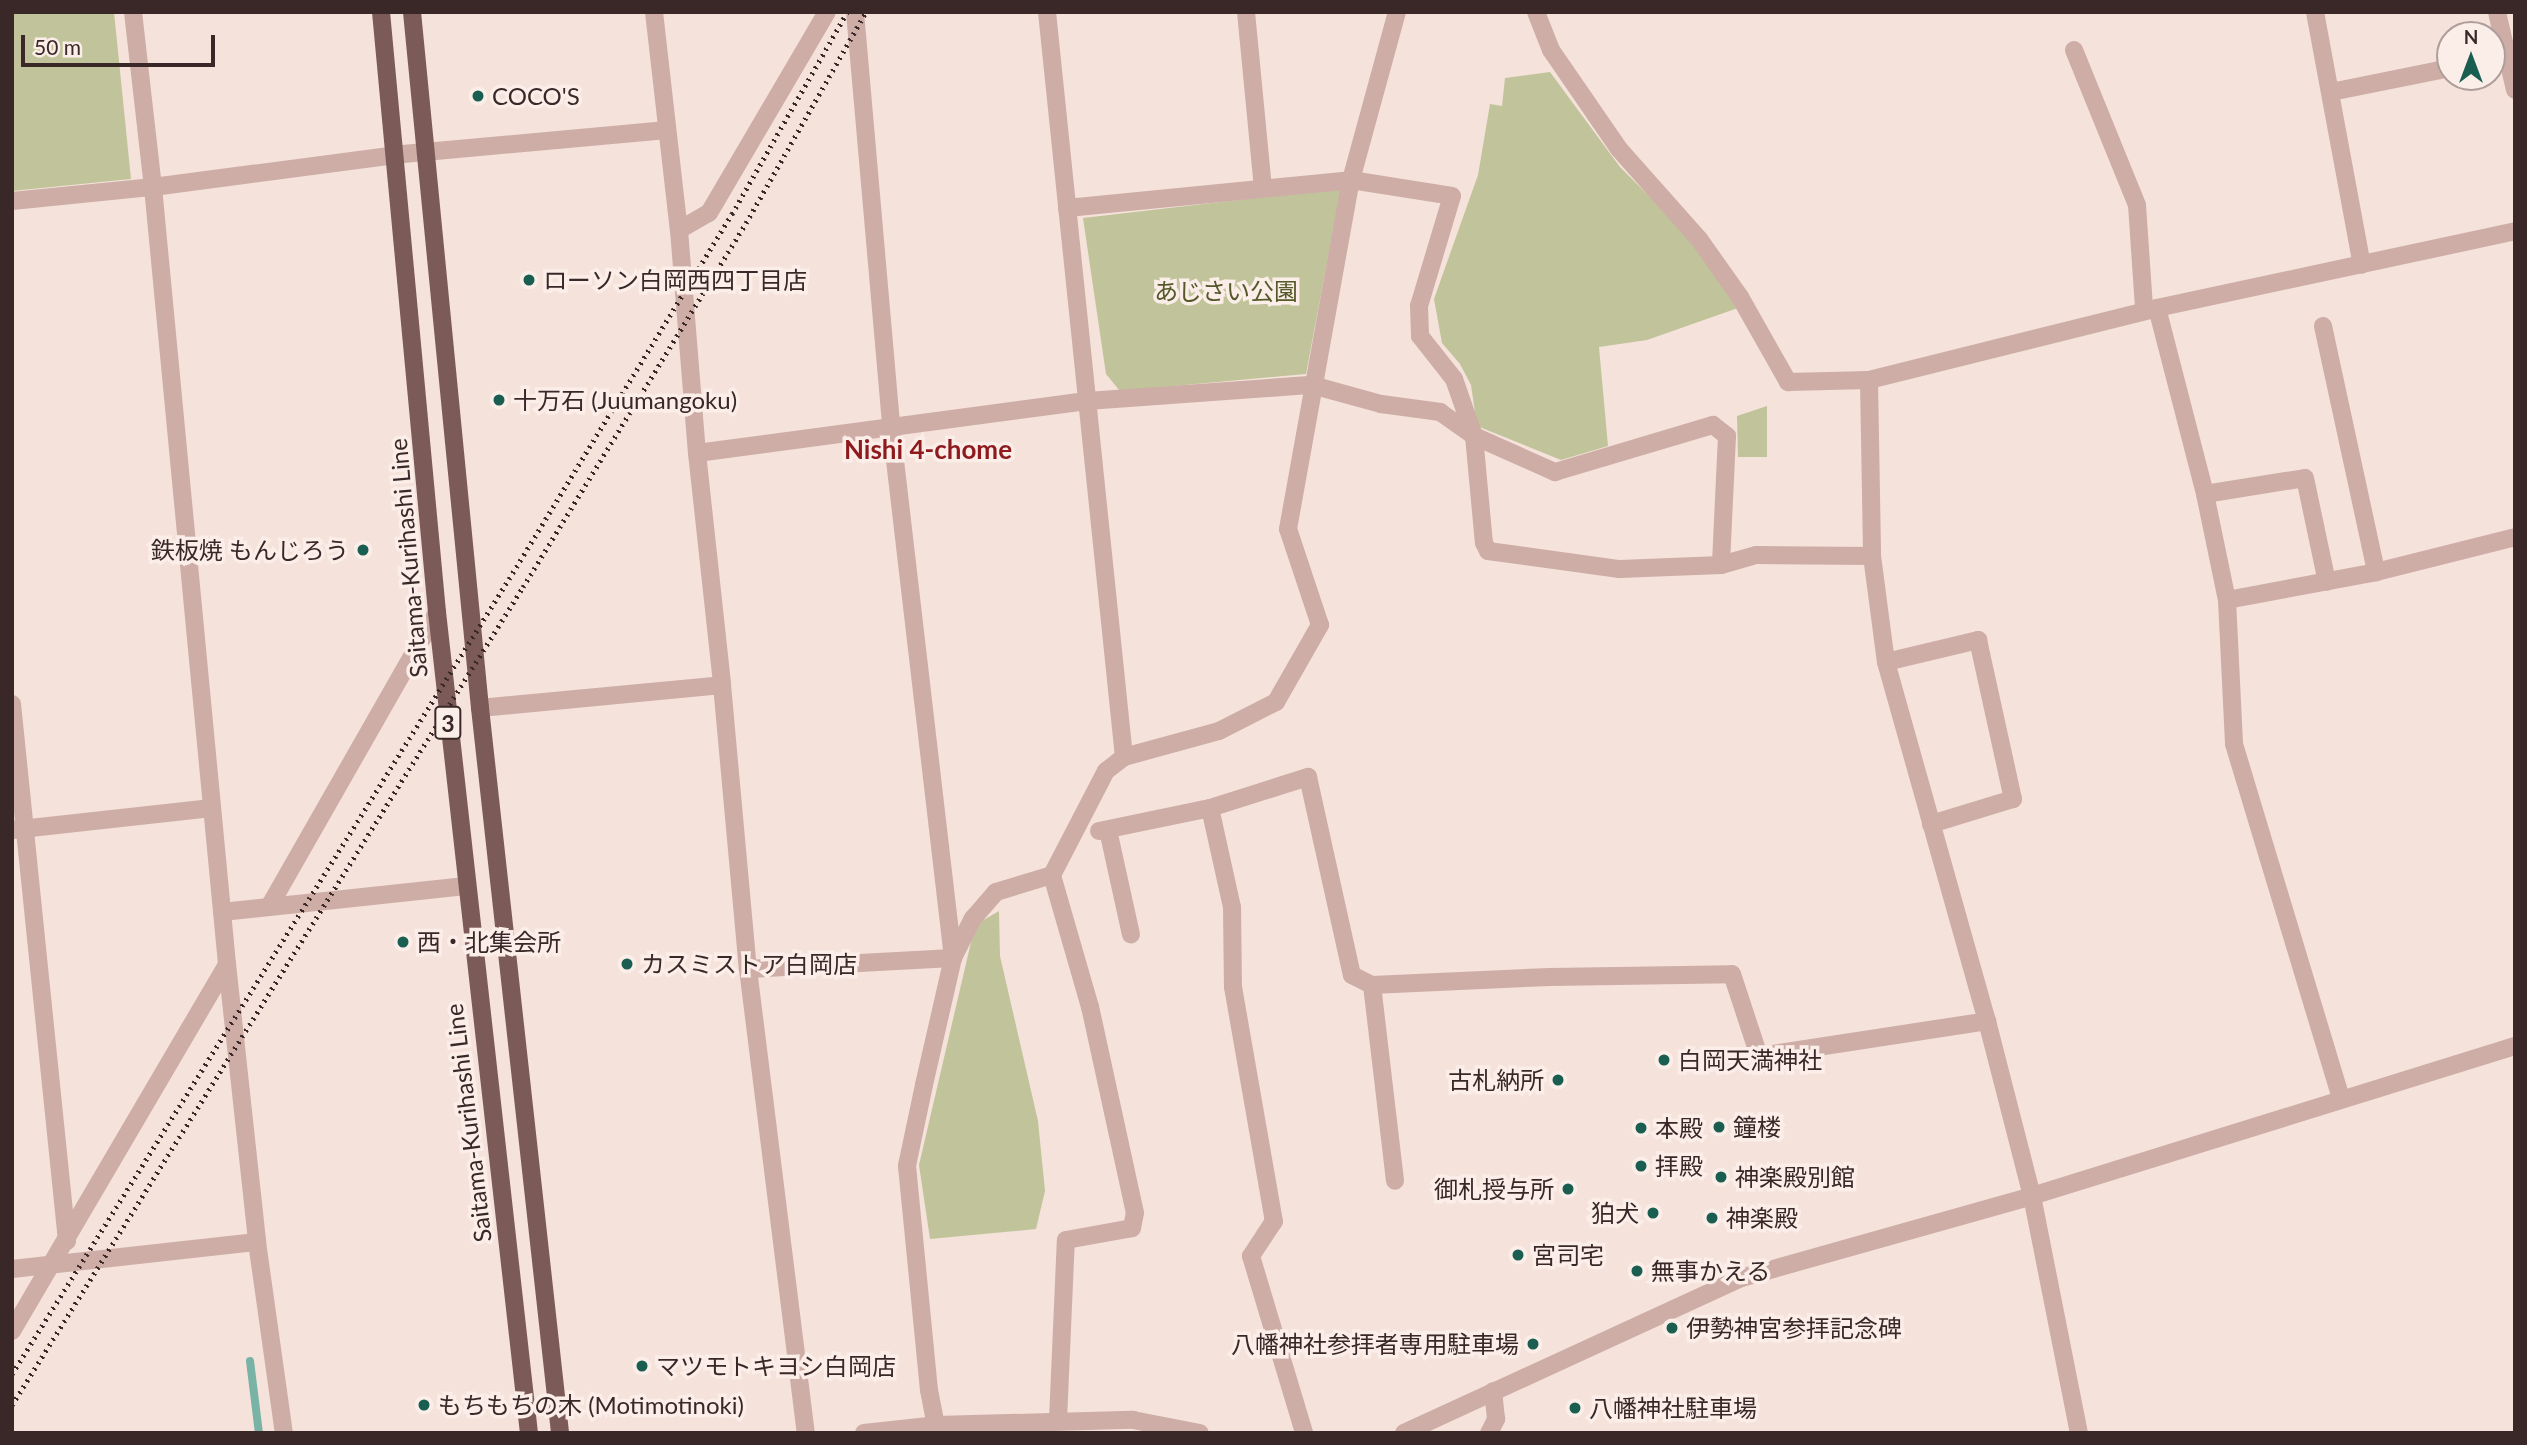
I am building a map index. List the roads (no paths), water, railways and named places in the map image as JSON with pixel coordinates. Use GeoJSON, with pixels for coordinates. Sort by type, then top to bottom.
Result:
{"type":"FeatureCollection","features":[{"type":"Feature","properties":{"kind":"main road","name":"Saitama-Kurihashi Line"},"geometry":{"type":"LineString","coordinates":[[381,12],[437,612],[529,1433]]}},
{"type":"Feature","properties":{"kind":"main road","name":"3"},"geometry":{"type":"LineString","coordinates":[[412,12],[480,708],[560,1433]]}},
{"type":"Feature","properties":{"kind":"street"},"geometry":{"type":"LineString","coordinates":[[133,12],[153,187],[227,964],[257,1242],[284,1433]]}},
{"type":"Feature","properties":{"kind":"street"},"geometry":{"type":"LineString","coordinates":[[654,12],[680,230],[697,453],[722,685],[748,970],[806,1433]]}},
{"type":"Feature","properties":{"kind":"street"},"geometry":{"type":"LineString","coordinates":[[680,230],[709,213],[827,12]]}},
{"type":"Feature","properties":{"kind":"street"},"geometry":{"type":"LineString","coordinates":[[855,12],[891,426],[953,958]]}},
{"type":"Feature","properties":{"kind":"street"},"geometry":{"type":"LineString","coordinates":[[1047,12],[1124,757]]}},
{"type":"Feature","properties":{"kind":"street"},"geometry":{"type":"LineString","coordinates":[[1245,12],[1263,187]]}},
{"type":"Feature","properties":{"kind":"street"},"geometry":{"type":"LineString","coordinates":[[1058,1420],[1066,1240],[1132,1228],[1135,1213],[1090,1007],[1052,875],[1106,771],[1124,757],[1219,731],[1276,702],[1320,625],[1288,529],[1351,180],[1397,12]]}},
{"type":"Feature","properties":{"kind":"street"},"geometry":{"type":"LineString","coordinates":[[1536,12],[1551,50],[1619,149],[1699,239],[1740,297],[1788,383],[1869,380],[2151,308],[2515,231]]}},
{"type":"Feature","properties":{"kind":"street"},"geometry":{"type":"LineString","coordinates":[[2315,12],[2362,265]]}},
{"type":"Feature","properties":{"kind":"street"},"geometry":{"type":"LineString","coordinates":[[2074,50],[2137,205],[2151,308],[2205,494],[2227,600],[2234,744],[2341,1098]]}},
{"type":"Feature","properties":{"kind":"street"},"geometry":{"type":"LineString","coordinates":[[2331,92],[2436,71]]}},
{"type":"Feature","properties":{"kind":"street"},"geometry":{"type":"LineString","coordinates":[[2506,71],[2515,90]]}},
{"type":"Feature","properties":{"kind":"street"},"geometry":{"type":"LineString","coordinates":[[12,201],[153,187],[396,155],[667,130]]}},
{"type":"Feature","properties":{"kind":"street"},"geometry":{"type":"LineString","coordinates":[[1068,208],[1351,180],[1452,196],[1419,306],[1420,336],[1454,379],[1474,436],[1484,543],[1488,551],[1620,569],[1721,565],[1756,555],[1871,556]]}},
{"type":"Feature","properties":{"kind":"street"},"geometry":{"type":"LineString","coordinates":[[2323,327],[2376,572]]}},
{"type":"Feature","properties":{"kind":"street"},"geometry":{"type":"LineString","coordinates":[[1869,380],[1871,556],[1886,662],[1987,1021],[2032,1196],[2079,1433]]}},
{"type":"Feature","properties":{"kind":"street"},"geometry":{"type":"LineString","coordinates":[[697,453],[1087,401],[1312,385],[1381,404],[1440,412],[1474,436],[1555,472],[1713,425],[1727,436],[1721,565]]}},
{"type":"Feature","properties":{"kind":"street"},"geometry":{"type":"LineString","coordinates":[[2205,494],[2305,478],[2327,582]]}},
{"type":"Feature","properties":{"kind":"street"},"geometry":{"type":"LineString","coordinates":[[2227,600],[2376,572],[2515,537]]}},
{"type":"Feature","properties":{"kind":"street"},"geometry":{"type":"LineString","coordinates":[[269,907],[437,612]]}},
{"type":"Feature","properties":{"kind":"street"},"geometry":{"type":"LineString","coordinates":[[1886,662],[1978,640],[2013,799],[1931,824]]}},
{"type":"Feature","properties":{"kind":"street"},"geometry":{"type":"LineString","coordinates":[[480,708],[722,685]]}},
{"type":"Feature","properties":{"kind":"street"},"geometry":{"type":"LineString","coordinates":[[12,704],[19,829],[67,1241]]}},
{"type":"Feature","properties":{"kind":"street"},"geometry":{"type":"LineString","coordinates":[[1131,935],[1103,830],[1210,808],[1308,777],[1352,975],[1371,985],[1550,977],[1732,974],[1759,1056],[1987,1021]]}},
{"type":"Feature","properties":{"kind":"street"},"geometry":{"type":"LineString","coordinates":[[19,829],[212,808]]}},
{"type":"Feature","properties":{"kind":"street"},"geometry":{"type":"LineString","coordinates":[[1210,808],[1232,907],[1233,987],[1274,1221],[1251,1256],[1304,1433]]}},
{"type":"Feature","properties":{"kind":"street"},"geometry":{"type":"LineString","coordinates":[[936,1425],[929,1390],[907,1166],[953,958],[973,918],[996,892],[1052,875]]}},
{"type":"Feature","properties":{"kind":"street"},"geometry":{"type":"LineString","coordinates":[[222,912],[466,886]]}},
{"type":"Feature","properties":{"kind":"street"},"geometry":{"type":"LineString","coordinates":[[748,970],[953,958]]}},
{"type":"Feature","properties":{"kind":"street"},"geometry":{"type":"LineString","coordinates":[[12,1331],[227,964]]}},
{"type":"Feature","properties":{"kind":"street"},"geometry":{"type":"LineString","coordinates":[[1371,985],[1395,1181]]}},
{"type":"Feature","properties":{"kind":"street"},"geometry":{"type":"LineString","coordinates":[[1404,1433],[1741,1278],[2032,1196],[2515,1046]]}},
{"type":"Feature","properties":{"kind":"street"},"geometry":{"type":"LineString","coordinates":[[12,1269],[257,1242]]}},
{"type":"Feature","properties":{"kind":"street"},"geometry":{"type":"LineString","coordinates":[[1489,1433],[1496,1419],[1493,1391]]}},
{"type":"Feature","properties":{"kind":"street"},"geometry":{"type":"LineString","coordinates":[[864,1433],[936,1425],[1133,1420],[1200,1433]]}},
{"type":"Feature","properties":{"kind":"waterway"},"geometry":{"type":"LineString","coordinates":[[250,1361],[259,1433]]}},
{"type":"Feature","properties":{"kind":"railway"},"geometry":{"type":"LineString","coordinates":[[12,1374],[509,579],[732,214],[847,12]]}},
{"type":"Feature","properties":{"kind":"railway"},"geometry":{"type":"LineString","coordinates":[[12,1405],[523,587],[746,223],[866,12]]}},
{"type":"Feature","properties":{"kind":"place","name":"COCO'S"},"geometry":{"type":"Point","coordinates":[478,96]}},
{"type":"Feature","properties":{"kind":"place","name":"ローソン白岡西四丁目店"},"geometry":{"type":"Point","coordinates":[529,280]}},
{"type":"Feature","properties":{"kind":"place","name":"十万石 (Juumangoku)"},"geometry":{"type":"Point","coordinates":[499,400]}},
{"type":"Feature","properties":{"kind":"place","name":"鉄板焼 もんじろう"},"geometry":{"type":"Point","coordinates":[363,550]}},
{"type":"Feature","properties":{"kind":"place","name":"西・北集会所"},"geometry":{"type":"Point","coordinates":[403,942]}},
{"type":"Feature","properties":{"kind":"place","name":"カスミストア白岡店"},"geometry":{"type":"Point","coordinates":[627,964]}},
{"type":"Feature","properties":{"kind":"place","name":"白岡天満神社"},"geometry":{"type":"Point","coordinates":[1664,1060]}},
{"type":"Feature","properties":{"kind":"place","name":"古札納所"},"geometry":{"type":"Point","coordinates":[1558,1080]}},
{"type":"Feature","properties":{"kind":"place","name":"鐘楼"},"geometry":{"type":"Point","coordinates":[1719,1127]}},
{"type":"Feature","properties":{"kind":"place","name":"本殿"},"geometry":{"type":"Point","coordinates":[1641,1128]}},
{"type":"Feature","properties":{"kind":"place","name":"拝殿"},"geometry":{"type":"Point","coordinates":[1641,1166]}},
{"type":"Feature","properties":{"kind":"place","name":"神楽殿別館"},"geometry":{"type":"Point","coordinates":[1721,1177]}},
{"type":"Feature","properties":{"kind":"place","name":"御札授与所"},"geometry":{"type":"Point","coordinates":[1568,1189]}},
{"type":"Feature","properties":{"kind":"place","name":"狛犬"},"geometry":{"type":"Point","coordinates":[1653,1213]}},
{"type":"Feature","properties":{"kind":"place","name":"神楽殿"},"geometry":{"type":"Point","coordinates":[1712,1218]}},
{"type":"Feature","properties":{"kind":"place","name":"宮司宅"},"geometry":{"type":"Point","coordinates":[1518,1255]}},
{"type":"Feature","properties":{"kind":"place","name":"無事かえる"},"geometry":{"type":"Point","coordinates":[1637,1271]}},
{"type":"Feature","properties":{"kind":"place","name":"伊勢神宮参拝記念碑"},"geometry":{"type":"Point","coordinates":[1672,1328]}},
{"type":"Feature","properties":{"kind":"place","name":"八幡神社参拝者専用駐車場"},"geometry":{"type":"Point","coordinates":[1533,1344]}},
{"type":"Feature","properties":{"kind":"place","name":"マツモトキヨシ白岡店"},"geometry":{"type":"Point","coordinates":[642,1366]}},
{"type":"Feature","properties":{"kind":"place","name":"もちもちの木 (Motimotinoki)"},"geometry":{"type":"Point","coordinates":[424,1405]}},
{"type":"Feature","properties":{"kind":"place","name":"八幡神社駐車場"},"geometry":{"type":"Point","coordinates":[1575,1408]}},
{"type":"Feature","properties":{"kind":"district","name":"Nishi 4-chome"},"geometry":{"type":"Point","coordinates":[928,450]}},
{"type":"Feature","properties":{"kind":"park label","name":"あじさい公園"},"geometry":{"type":"Point","coordinates":[1226,291]}}]}
